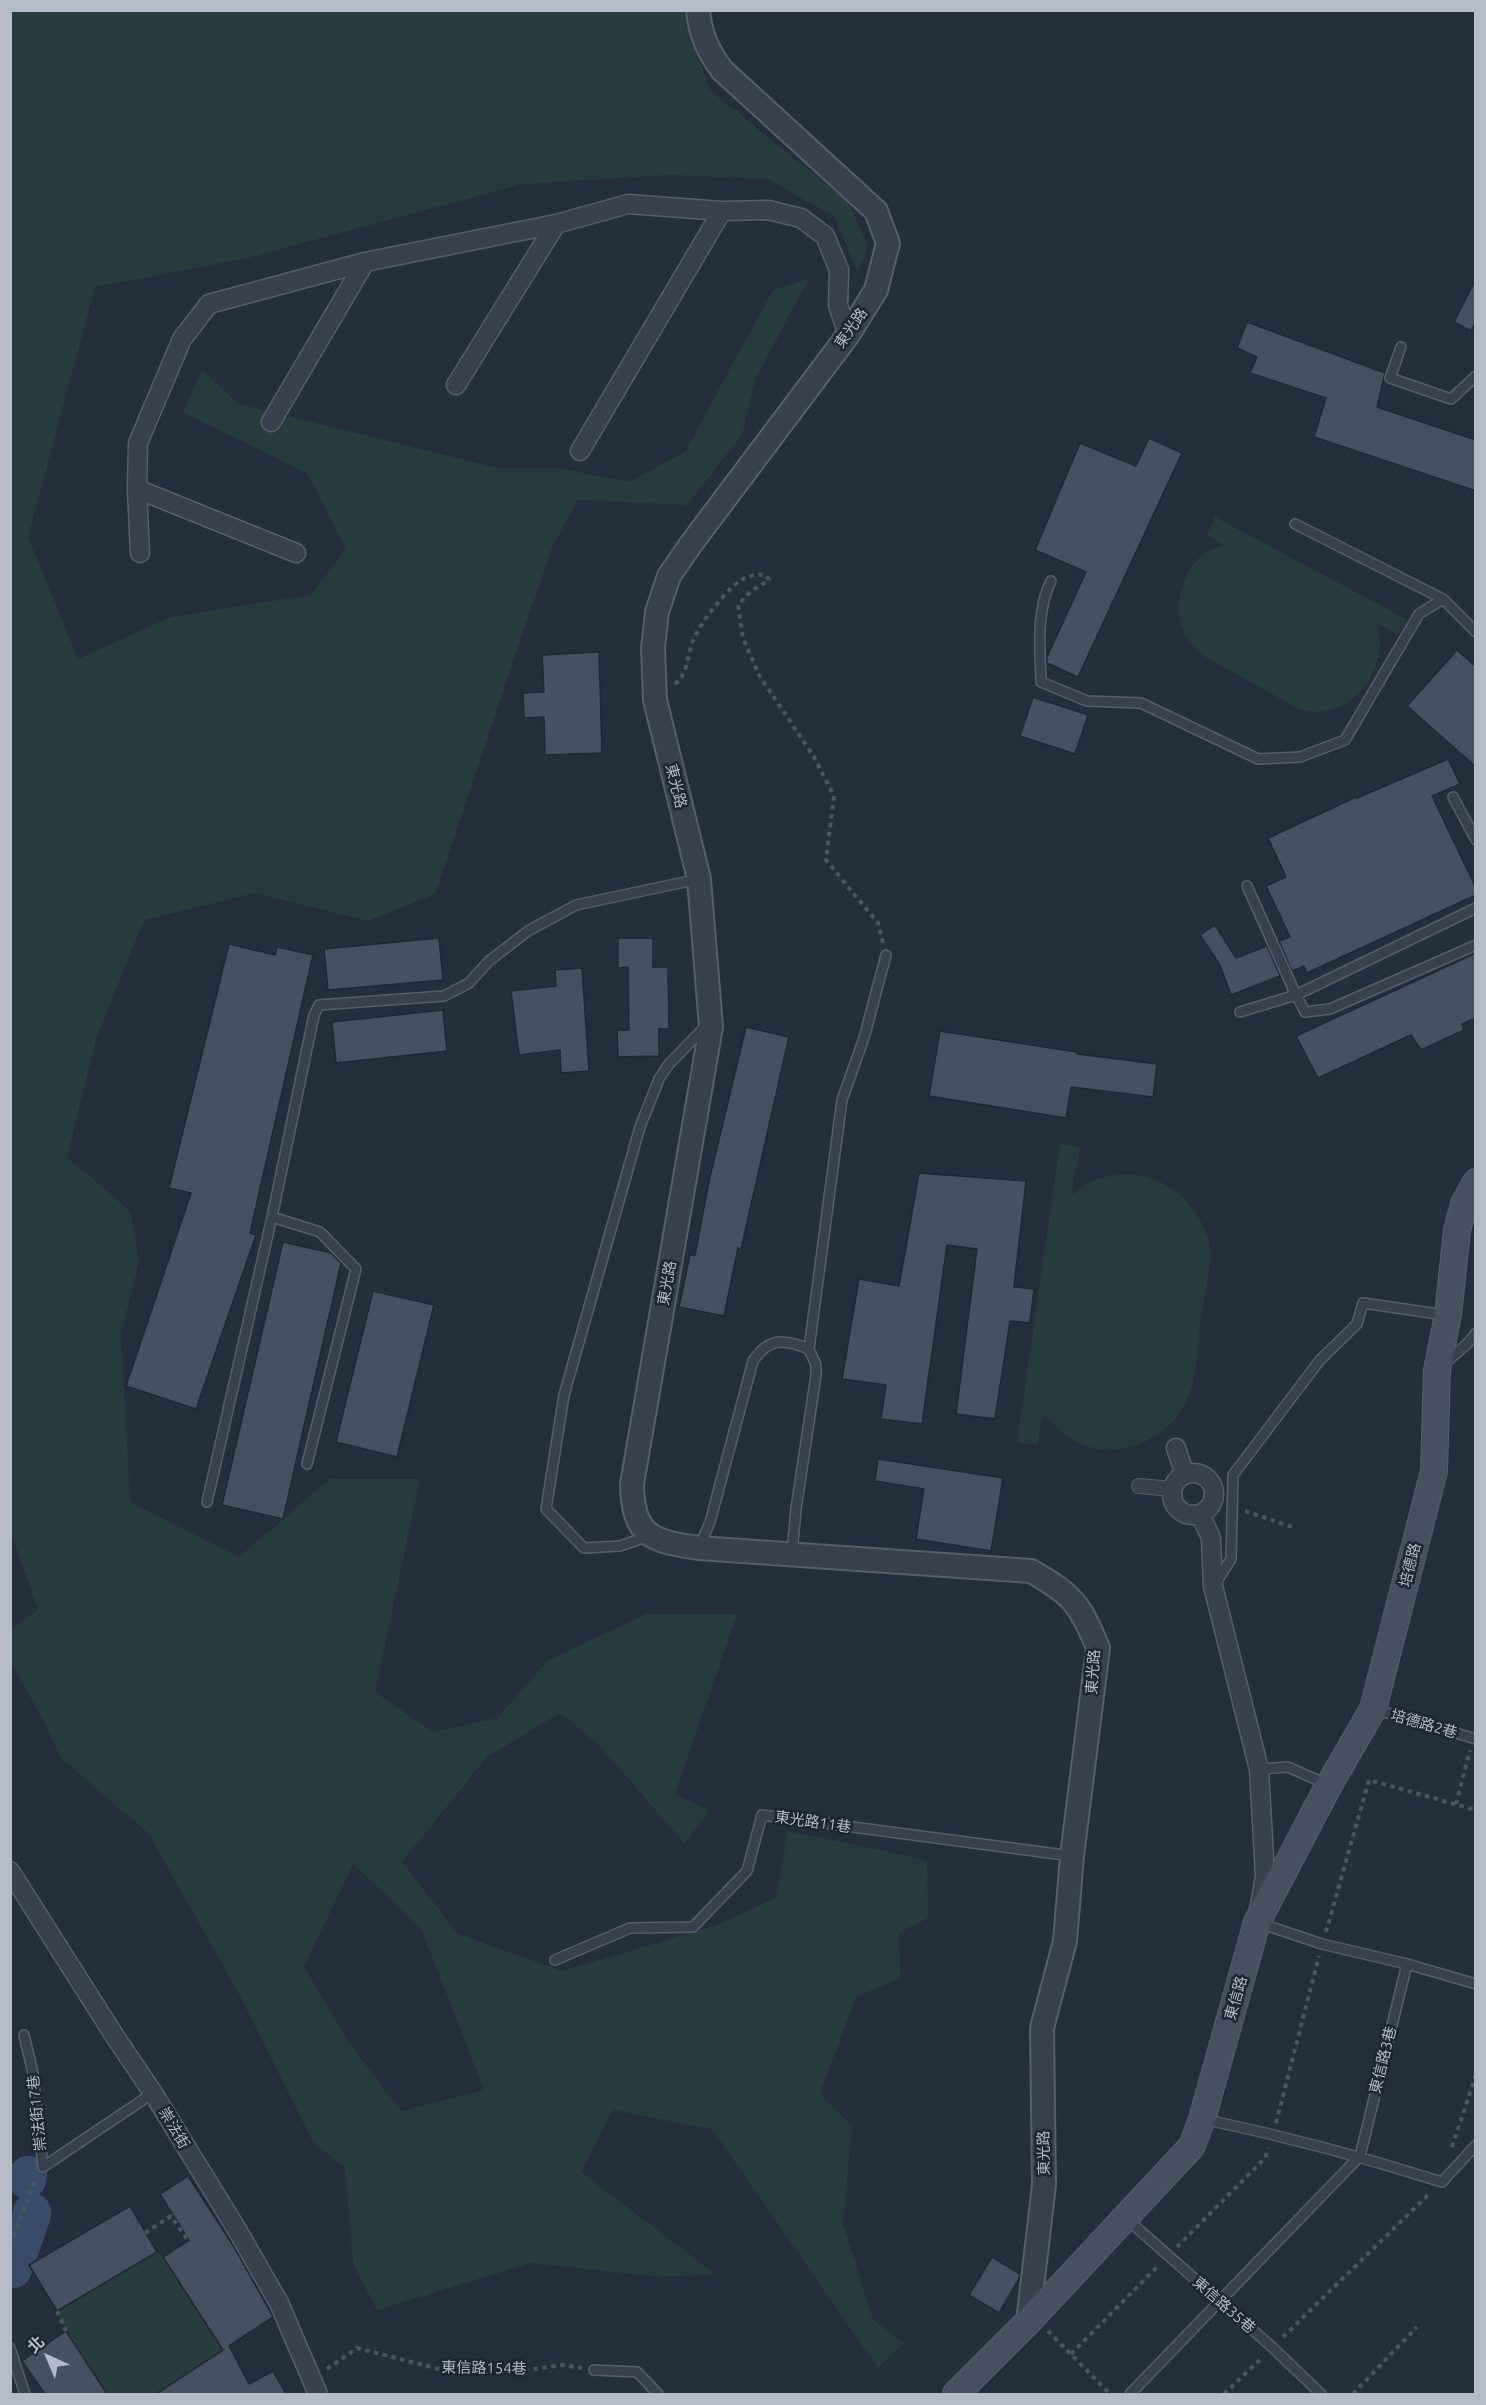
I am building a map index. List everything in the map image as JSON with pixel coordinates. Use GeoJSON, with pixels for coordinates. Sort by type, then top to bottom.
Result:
{"type":"FeatureCollection","features":[{"type":"Feature","properties":{"kind":"main road","name":"培德路"},"geometry":{"type":"LineString","coordinates":[[1257,1922],[1329,1785],[1373,1709],[1434,1471],[1437,1370],[1448,1315],[1457,1230],[1464,1204],[1476,1182]]}},
{"type":"Feature","properties":{"kind":"main road","name":"東信路"},"geometry":{"type":"LineString","coordinates":[[956,2394],[1028,2322],[1192,2146],[1202,2119],[1257,1922]]}},
{"type":"Feature","properties":{"kind":"street","name":"東光路"},"geometry":{"type":"LineString","coordinates":[[698,10],[700,28],[709,53],[722,70],[876,211],[888,243],[876,290],[848,335],[669,576],[657,612],[653,648],[655,700],[699,879],[710,1021],[632,1484],[634,1514],[642,1527],[664,1543],[699,1548],[1031,1571],[1063,1589],[1078,1606],[1088,1623],[1098,1648],[1072,1856],[1065,1941],[1042,2028],[1044,2185],[1028,2322]]}},
{"type":"Feature","properties":{"kind":"street"},"geometry":{"type":"LineString","coordinates":[[140,553],[137,489],[138,443],[182,339],[209,304],[365,262],[556,224],[628,204],[722,211],[768,210],[801,218],[825,236],[839,270],[838,305],[848,335]]}},
{"type":"Feature","properties":{"kind":"street"},"geometry":{"type":"LineString","coordinates":[[580,451],[722,211]]}},
{"type":"Feature","properties":{"kind":"street"},"geometry":{"type":"LineString","coordinates":[[456,385],[556,224]]}},
{"type":"Feature","properties":{"kind":"street"},"geometry":{"type":"LineString","coordinates":[[271,422],[365,262]]}},
{"type":"Feature","properties":{"kind":"street"},"geometry":{"type":"LineString","coordinates":[[137,489],[296,553]]}},
{"type":"Feature","properties":{"kind":"street"},"geometry":{"type":"LineString","coordinates":[[1176,1448],[1185,1475]]}},
{"type":"Feature","properties":{"kind":"street"},"geometry":{"type":"LineString","coordinates":[[1191,1473],[1204,1476],[1212,1486],[1211,1505],[1200,1514],[1187,1515],[1173,1502],[1172,1489],[1179,1478],[1185,1475],[1191,1473]]}},
{"type":"Feature","properties":{"kind":"street"},"geometry":{"type":"LineString","coordinates":[[1139,1486],[1172,1489]]}},
{"type":"Feature","properties":{"kind":"street","name":"東信路"},"geometry":{"type":"LineString","coordinates":[[1200,1514],[1211,1538],[1214,1586],[1259,1769],[1265,1876],[1257,1922]]}},
{"type":"Feature","properties":{"kind":"street","name":"崇法街"},"geometry":{"type":"LineString","coordinates":[[10,1872],[153,2093],[279,2303],[315,2387]]}},
{"type":"Feature","properties":{"kind":"lane"},"geometry":{"type":"LineString","coordinates":[[1401,347],[1390,378],[1451,399],[1476,376]]}},
{"type":"Feature","properties":{"kind":"lane"},"geometry":{"type":"LineString","coordinates":[[1295,524],[1443,599],[1476,632]]}},
{"type":"Feature","properties":{"kind":"lane"},"geometry":{"type":"LineString","coordinates":[[1051,581],[1045,594],[1039,641],[1041,682],[1087,701],[1141,703],[1258,759],[1300,757],[1345,740],[1419,614],[1443,599]]}},
{"type":"Feature","properties":{"kind":"lane"},"geometry":{"type":"LineString","coordinates":[[1453,797],[1476,840]]}},
{"type":"Feature","properties":{"kind":"lane"},"geometry":{"type":"LineString","coordinates":[[207,1502],[272,1217],[314,1015],[320,1005],[444,996],[469,983],[489,961],[528,931],[576,905],[699,879]]}},
{"type":"Feature","properties":{"kind":"lane"},"geometry":{"type":"LineString","coordinates":[[1247,886],[1305,1012],[1330,1010],[1476,945]]}},
{"type":"Feature","properties":{"kind":"lane"},"geometry":{"type":"LineString","coordinates":[[1240,1012],[1296,995],[1476,908]]}},
{"type":"Feature","properties":{"kind":"lane"},"geometry":{"type":"LineString","coordinates":[[792,1553],[796,1509],[816,1375],[816,1365],[809,1349],[842,1100],[864,1038],[886,955]]}},
{"type":"Feature","properties":{"kind":"lane"},"geometry":{"type":"LineString","coordinates":[[652,1535],[620,1546],[584,1548],[546,1509],[564,1395],[639,1127],[659,1079],[669,1064],[710,1021]]}},
{"type":"Feature","properties":{"kind":"lane"},"geometry":{"type":"LineString","coordinates":[[272,1217],[320,1232],[356,1269],[307,1464]]}},
{"type":"Feature","properties":{"kind":"lane"},"geometry":{"type":"LineString","coordinates":[[1214,1586],[1231,1559],[1233,1475],[1320,1360],[1357,1324],[1363,1303],[1448,1315]]}},
{"type":"Feature","properties":{"kind":"lane"},"geometry":{"type":"LineString","coordinates":[[1437,1370],[1476,1333]]}},
{"type":"Feature","properties":{"kind":"lane"},"geometry":{"type":"LineString","coordinates":[[699,1548],[710,1522],[753,1361],[760,1350],[770,1344],[790,1342],[809,1349]]}},
{"type":"Feature","properties":{"kind":"lane","name":"培德路2巷"},"geometry":{"type":"LineString","coordinates":[[1373,1709],[1474,1739]]}},
{"type":"Feature","properties":{"kind":"lane"},"geometry":{"type":"LineString","coordinates":[[1259,1769],[1288,1767],[1329,1785]]}},
{"type":"Feature","properties":{"kind":"lane","name":"東光路11巷"},"geometry":{"type":"LineString","coordinates":[[555,1960],[630,1929],[693,1928],[747,1871],[762,1815],[1072,1856]]}},
{"type":"Feature","properties":{"kind":"lane"},"geometry":{"type":"LineString","coordinates":[[1257,1922],[1322,1944],[1407,1964],[1476,1984]]}},
{"type":"Feature","properties":{"kind":"lane","name":"東信路3巷"},"geometry":{"type":"LineString","coordinates":[[1360,2156],[1407,1964]]}},
{"type":"Feature","properties":{"kind":"lane","name":"崇法街17巷"},"geometry":{"type":"LineString","coordinates":[[24,2035],[33,2073],[43,2167],[153,2093]]}},
{"type":"Feature","properties":{"kind":"lane"},"geometry":{"type":"LineString","coordinates":[[1202,2119],[1273,2133],[1360,2156],[1442,2182],[1476,2145]]}},
{"type":"Feature","properties":{"kind":"lane"},"geometry":{"type":"LineString","coordinates":[[1130,2394],[1360,2156]]}},
{"type":"Feature","properties":{"kind":"lane","name":"東信路35巷"},"geometry":{"type":"LineString","coordinates":[[1126,2218],[1321,2394]]}},
{"type":"Feature","properties":{"kind":"lane"},"geometry":{"type":"LineString","coordinates":[[10,2348],[25,2394]]}},
{"type":"Feature","properties":{"kind":"lane"},"geometry":{"type":"LineString","coordinates":[[594,2370],[637,2372],[658,2394]]}},
{"type":"Feature","properties":{"kind":"path"},"geometry":{"type":"LineString","coordinates":[[655,700],[682,679],[693,640],[728,593],[744,579],[757,574],[766,575],[768,580],[751,591],[738,604],[743,638],[759,675],[814,757],[834,796],[826,860],[878,923],[886,955]]}},
{"type":"Feature","properties":{"kind":"path"},"geometry":{"type":"LineString","coordinates":[[1233,1507],[1295,1528]]}},
{"type":"Feature","properties":{"kind":"path"},"geometry":{"type":"LineString","coordinates":[[1456,1804],[1474,1739]]}},
{"type":"Feature","properties":{"kind":"path"},"geometry":{"type":"LineString","coordinates":[[1071,2354],[1265,2158],[1322,1944],[1369,1780],[1476,1810]]}},
{"type":"Feature","properties":{"kind":"path"},"geometry":{"type":"LineString","coordinates":[[1224,2394],[1442,2182],[1476,2074]]}},
{"type":"Feature","properties":{"kind":"path"},"geometry":{"type":"LineString","coordinates":[[10,2245],[35,2180],[43,2167]]}},
{"type":"Feature","properties":{"kind":"path"},"geometry":{"type":"LineString","coordinates":[[145,2233],[171,2216],[188,2241]]}},
{"type":"Feature","properties":{"kind":"path"},"geometry":{"type":"LineString","coordinates":[[57,2311],[66,2331]]}},
{"type":"Feature","properties":{"kind":"path"},"geometry":{"type":"LineString","coordinates":[[1028,2322],[1038,2321],[1110,2394]]}},
{"type":"Feature","properties":{"kind":"path"},"geometry":{"type":"LineString","coordinates":[[1353,2394],[1417,2327]]}},
{"type":"Feature","properties":{"kind":"path","name":"東信路154巷"},"geometry":{"type":"LineString","coordinates":[[315,2387],[357,2348],[443,2370],[519,2371],[562,2365],[594,2370]]}},
{"type":"Feature","properties":{"kind":"green space"},"geometry":{"type":"Polygon","coordinates":[[[11,11],[683,11],[710,90],[848,202],[868,245],[858,273],[835,217],[768,179],[670,175],[523,184],[243,259],[95,287],[28,537],[78,659],[171,617],[311,595],[346,549],[308,474],[183,412],[202,370],[238,404],[497,468],[558,468],[629,482],[685,452],[773,290],[809,279],[756,377],[742,435],[687,505],[578,500],[552,547],[435,894],[368,921],[255,893],[144,920],[96,1039],[67,1157],[130,1211],[139,1262],[121,1334],[130,1502],[239,1557],[330,1479],[420,1479],[375,1692],[433,1732],[498,1718],[547,1661],[646,1614],[737,1614],[675,1794],[709,1810],[685,1844],[599,1745],[560,1713],[487,1757],[402,1862],[458,1934],[562,1971],[715,1926],[777,1897],[788,1831],[927,1860],[928,1918],[898,1933],[901,1978],[856,1997],[820,2093],[852,2126],[843,2223],[873,2320],[904,2343],[878,2368],[712,2129],[613,2110],[581,2172],[715,2274],[661,2277],[531,2263],[377,2310],[353,2263],[345,2168],[313,2142],[239,1994],[149,1834],[60,1757],[45,1723],[11,1662],[11,1629],[38,1610],[11,1533],[11,11]],[[353,1864],[304,1967],[348,2041],[401,2111],[484,2090],[421,1928],[353,1864]]]}},
{"type":"Feature","properties":{"kind":"green space"},"geometry":{"type":"Polygon","coordinates":[[[1215,517],[1406,619],[1397,634],[1376,623],[1379,650],[1376,664],[1371,677],[1352,699],[1340,707],[1327,711],[1299,709],[1202,655],[1188,639],[1183,632],[1180,619],[1182,588],[1185,578],[1196,561],[1208,552],[1224,545],[1207,535],[1215,517]]]}},
{"type":"Feature","properties":{"kind":"green space"},"geometry":{"type":"Polygon","coordinates":[[[1060,1144],[1080,1147],[1071,1195],[1091,1181],[1114,1175],[1150,1178],[1167,1185],[1193,1209],[1203,1225],[1210,1244],[1209,1267],[1190,1393],[1183,1408],[1160,1433],[1145,1442],[1129,1447],[1112,1450],[1078,1443],[1043,1414],[1037,1445],[1017,1442],[1060,1144]]]}},
{"type":"Feature","properties":{"kind":"green space"},"geometry":{"type":"Polygon","coordinates":[[[157,2252],[163,2257],[223,2350],[156,2394],[107,2394],[66,2331],[57,2311],[157,2252]]]}},
{"type":"Feature","properties":{"kind":"building"},"geometry":{"type":"Polygon","coordinates":[[[1476,279],[1476,322],[1471,331],[1454,322],[1476,279]]]}},
{"type":"Feature","properties":{"kind":"building"},"geometry":{"type":"Polygon","coordinates":[[[1247,322],[1385,373],[1377,407],[1476,440],[1476,491],[1314,437],[1326,398],[1250,373],[1257,357],[1237,348],[1247,322]]]}},
{"type":"Feature","properties":{"kind":"building"},"geometry":{"type":"Polygon","coordinates":[[[1149,438],[1182,453],[1078,677],[1047,663],[1047,657],[1086,572],[1035,550],[1080,443],[1136,466],[1149,438]]]}},
{"type":"Feature","properties":{"kind":"building"},"geometry":{"type":"Polygon","coordinates":[[[1457,650],[1476,667],[1476,767],[1407,706],[1457,650]]]}},
{"type":"Feature","properties":{"kind":"building"},"geometry":{"type":"Polygon","coordinates":[[[599,652],[602,753],[545,755],[544,717],[524,718],[523,693],[544,692],[542,655],[599,652]]]}},
{"type":"Feature","properties":{"kind":"building"},"geometry":{"type":"Polygon","coordinates":[[[1033,697],[1088,715],[1075,754],[1020,736],[1033,697]]]}},
{"type":"Feature","properties":{"kind":"building"},"geometry":{"type":"Polygon","coordinates":[[[1448,759],[1460,784],[1432,796],[1476,888],[1476,895],[1307,973],[1304,966],[1292,971],[1279,941],[1290,937],[1266,886],[1286,877],[1268,838],[1356,797],[1448,759]]]}},
{"type":"Feature","properties":{"kind":"building"},"geometry":{"type":"Polygon","coordinates":[[[1215,925],[1236,958],[1267,946],[1280,976],[1231,995],[1220,965],[1200,935],[1215,925]]]}},
{"type":"Feature","properties":{"kind":"building"},"geometry":{"type":"Polygon","coordinates":[[[439,938],[443,980],[328,990],[324,949],[439,938]]]}},
{"type":"Feature","properties":{"kind":"building"},"geometry":{"type":"Polygon","coordinates":[[[618,938],[653,938],[653,967],[668,967],[669,1029],[659,1029],[659,1056],[618,1057],[617,1030],[629,1030],[628,967],[618,968],[618,938]]]}},
{"type":"Feature","properties":{"kind":"building"},"geometry":{"type":"Polygon","coordinates":[[[229,944],[275,955],[277,947],[313,955],[250,1233],[256,1235],[196,1409],[126,1386],[191,1193],[169,1188],[229,944]]]}},
{"type":"Feature","properties":{"kind":"building"},"geometry":{"type":"Polygon","coordinates":[[[1476,953],[1476,1018],[1462,1024],[1464,1030],[1421,1050],[1411,1035],[1318,1078],[1296,1036],[1476,953]]]}},
{"type":"Feature","properties":{"kind":"building"},"geometry":{"type":"Polygon","coordinates":[[[582,968],[589,1071],[561,1073],[560,1050],[519,1055],[511,991],[556,986],[555,970],[582,968]]]}},
{"type":"Feature","properties":{"kind":"building"},"geometry":{"type":"Polygon","coordinates":[[[443,1010],[447,1051],[336,1063],[332,1022],[443,1010]]]}},
{"type":"Feature","properties":{"kind":"building"},"geometry":{"type":"Polygon","coordinates":[[[746,1027],[789,1037],[724,1316],[679,1307],[690,1255],[695,1255],[709,1181],[746,1027]]]}},
{"type":"Feature","properties":{"kind":"building"},"geometry":{"type":"Polygon","coordinates":[[[940,1031],[1077,1052],[1077,1054],[1157,1064],[1153,1097],[1071,1087],[1066,1118],[929,1096],[940,1031]]]}},
{"type":"Feature","properties":{"kind":"building"},"geometry":{"type":"Polygon","coordinates":[[[919,1173],[1026,1181],[1014,1287],[1034,1289],[1030,1323],[1010,1321],[995,1419],[956,1414],[977,1249],[947,1245],[922,1424],[881,1419],[886,1385],[842,1379],[859,1279],[899,1286],[919,1173]]]}},
{"type":"Feature","properties":{"kind":"building"},"geometry":{"type":"Polygon","coordinates":[[[283,1242],[331,1253],[341,1263],[283,1519],[222,1505],[283,1242]]]}},
{"type":"Feature","properties":{"kind":"building"},"geometry":{"type":"Polygon","coordinates":[[[373,1291],[434,1305],[397,1457],[336,1442],[373,1291]]]}},
{"type":"Feature","properties":{"kind":"building"},"geometry":{"type":"Polygon","coordinates":[[[878,1459],[1003,1478],[991,1551],[916,1539],[924,1489],[875,1481],[878,1459]]]}},
{"type":"Feature","properties":{"kind":"building"},"geometry":{"type":"Polygon","coordinates":[[[188,2176],[234,2247],[273,2317],[229,2346],[249,2384],[273,2371],[286,2394],[156,2394],[223,2350],[163,2257],[189,2240],[160,2194],[188,2176]]]}},
{"type":"Feature","properties":{"kind":"building"},"geometry":{"type":"Polygon","coordinates":[[[130,2206],[157,2252],[57,2311],[29,2265],[130,2206]]]}},
{"type":"Feature","properties":{"kind":"building"},"geometry":{"type":"Polygon","coordinates":[[[992,2257],[1020,2274],[999,2313],[969,2295],[992,2257]]]}},
{"type":"Feature","properties":{"kind":"building"},"geometry":{"type":"Polygon","coordinates":[[[66,2331],[107,2394],[45,2394],[22,2361],[66,2331]]]}},
{"type":"Feature","properties":{"kind":"waterway"},"geometry":{"type":"LineString","coordinates":[[27,2180],[28,2175]]}},
{"type":"Feature","properties":{"kind":"waterway"},"geometry":{"type":"LineString","coordinates":[[13,2269],[32,2212]]}}]}
